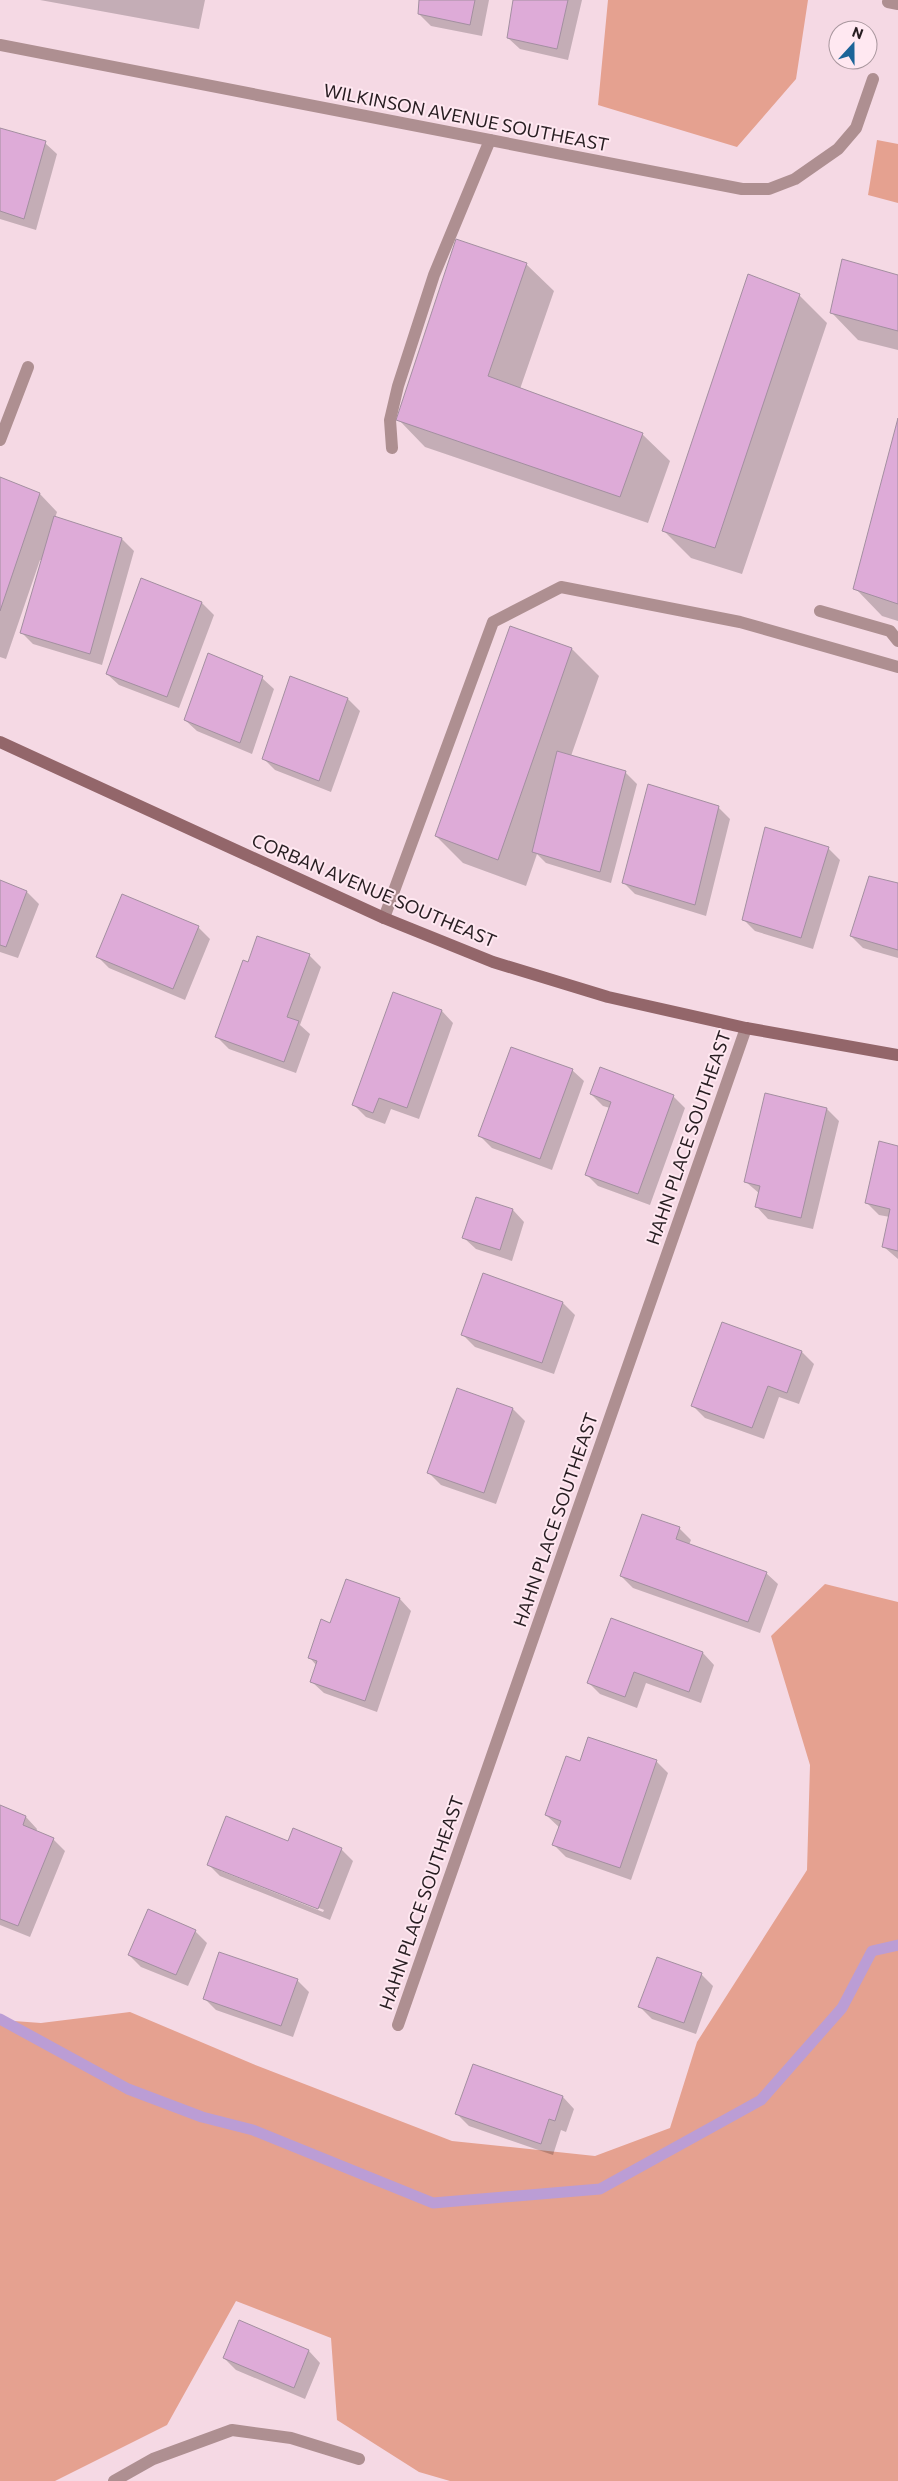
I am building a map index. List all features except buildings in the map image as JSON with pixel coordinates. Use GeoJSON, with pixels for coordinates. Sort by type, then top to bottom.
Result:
{"type":"FeatureCollection","features":[{"type":"Feature","properties":{"kind":"main road","name":"CORBAN AVENUE SOUTHEAST"},"geometry":{"type":"LineString","coordinates":[[0,742],[384,918],[502,965],[608,997],[746,1028],[898,1056]]}},
{"type":"Feature","properties":{"kind":"street","name":"WILKINSON AVENUE SOUTHEAST"},"geometry":{"type":"LineString","coordinates":[[0,45],[742,189],[769,189],[795,179],[838,149],[856,128],[873,79]]}},
{"type":"Feature","properties":{"kind":"street"},"geometry":{"type":"LineString","coordinates":[[392,448],[390,420],[398,386],[434,275],[490,140]]}},
{"type":"Feature","properties":{"kind":"street"},"geometry":{"type":"LineString","coordinates":[[0,440],[28,367]]}},
{"type":"Feature","properties":{"kind":"street"},"geometry":{"type":"LineString","coordinates":[[384,918],[493,622],[561,587],[740,622],[898,668]]}},
{"type":"Feature","properties":{"kind":"street"},"geometry":{"type":"LineString","coordinates":[[820,611],[890,631],[898,641]]}},
{"type":"Feature","properties":{"kind":"street","name":"HAHN PLACE SOUTHEAST"},"geometry":{"type":"LineString","coordinates":[[398,2025],[746,1028]]}},
{"type":"Feature","properties":{"kind":"street"},"geometry":{"type":"LineString","coordinates":[[114,2481],[153,2459],[232,2430],[291,2438],[359,2459]]}},
{"type":"Feature","properties":{"kind":"shaded area"},"geometry":{"type":"Polygon","coordinates":[[[608,0],[808,0],[796,79],[737,147],[598,105],[608,0]]]}},
{"type":"Feature","properties":{"kind":"shaded area"},"geometry":{"type":"Polygon","coordinates":[[[877,140],[898,144],[898,203],[868,195],[877,140]]]}},
{"type":"Feature","properties":{"kind":"shaded area"},"geometry":{"type":"Polygon","coordinates":[[[825,1584],[898,1602],[898,2481],[450,2481],[419,2472],[337,2420],[331,2338],[236,2301],[167,2425],[55,2481],[0,2481],[0,2020],[41,2023],[130,2012],[253,2064],[452,2141],[595,2156],[670,2128],[697,2042],[807,1870],[810,1765],[771,1636],[825,1584]]]}},
{"type":"Feature","properties":{"kind":"waterway"},"geometry":{"type":"LineString","coordinates":[[0,2019],[128,2089],[202,2117],[253,2130],[433,2203],[600,2189],[761,2100],[842,2008],[872,1951],[898,1945]]}}]}
